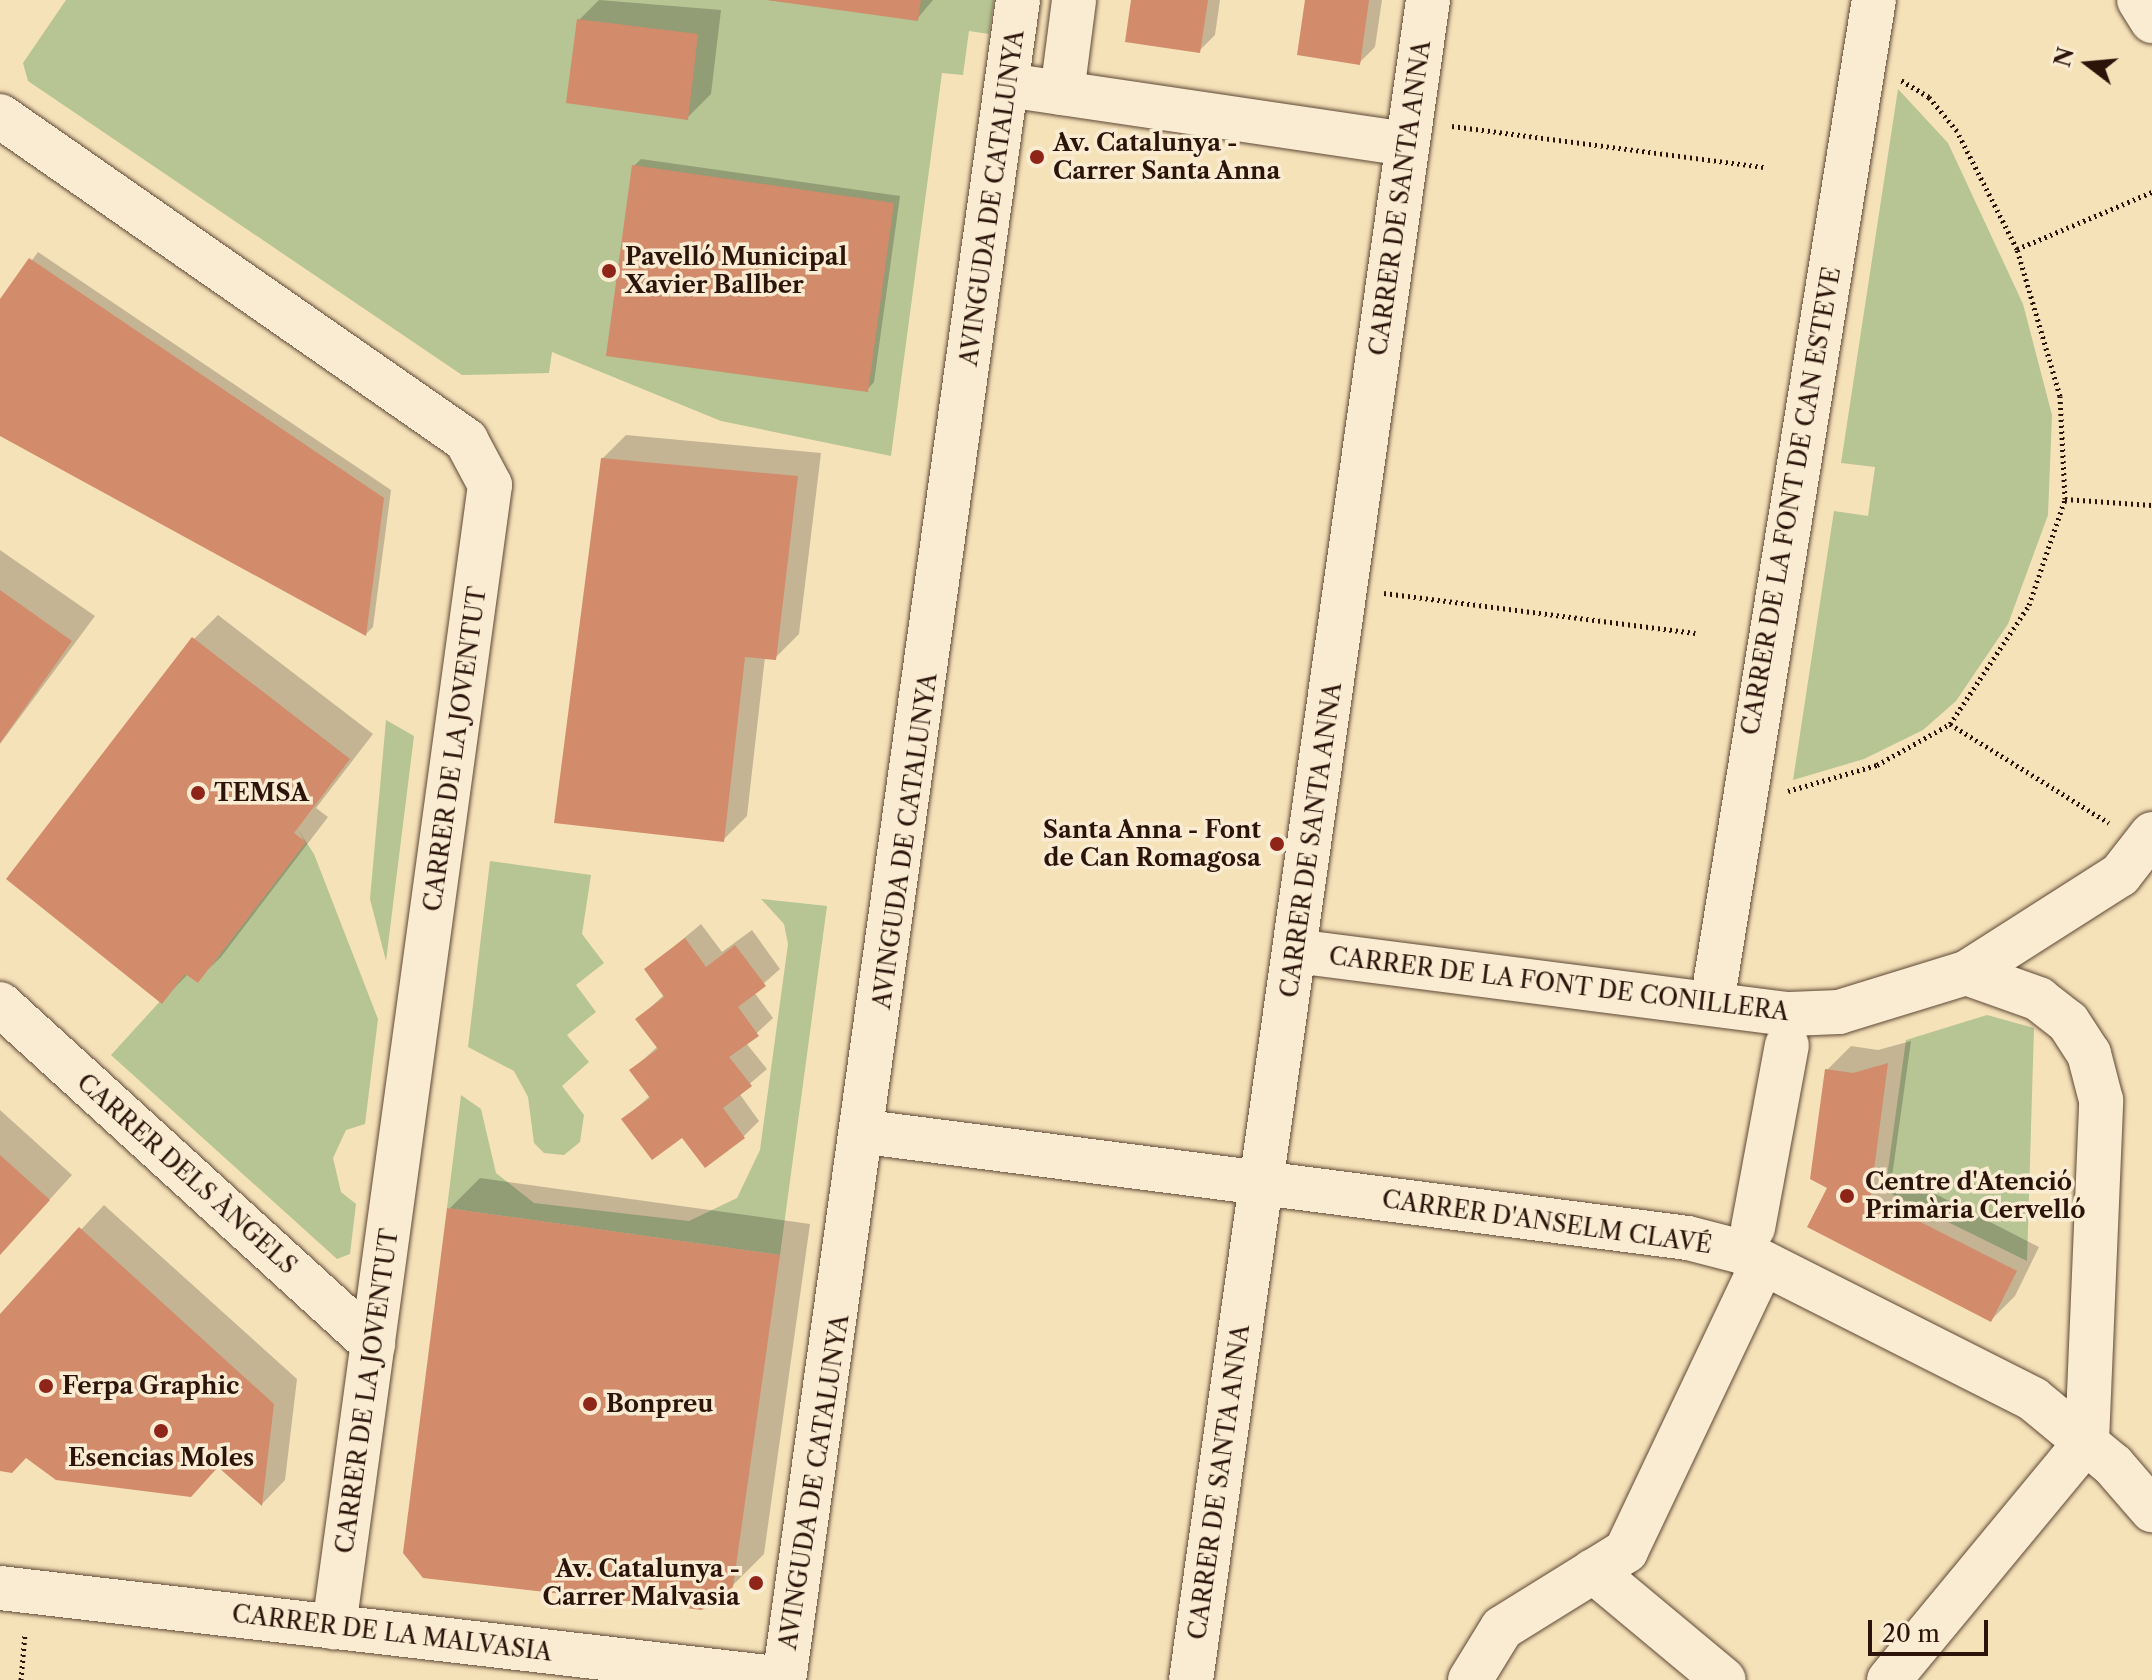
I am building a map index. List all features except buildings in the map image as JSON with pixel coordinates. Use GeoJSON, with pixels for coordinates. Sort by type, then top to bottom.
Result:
{"type":"FeatureCollection","features":[{"type":"Feature","properties":{"kind":"street","name":"AVINGUDA DE CATALUNYA"},"geometry":{"type":"LineString","coordinates":[[784,1680],[866,1132],[1018,0]]}},
{"type":"Feature","properties":{"kind":"street"},"geometry":{"type":"LineString","coordinates":[[1062,93],[1074,0]]}},
{"type":"Feature","properties":{"kind":"street","name":"CARRER DE SANTA ANNA"},"geometry":{"type":"LineString","coordinates":[[1191,1680],[1428,0]]}},
{"type":"Feature","properties":{"kind":"street","name":"CARRER DE LA FONT DE CAN ESTEVE"},"geometry":{"type":"LineString","coordinates":[[1712,1003],[1744,784],[1874,0]]}},
{"type":"Feature","properties":{"kind":"street"},"geometry":{"type":"LineString","coordinates":[[2139,0],[2152,21]]}},
{"type":"Feature","properties":{"kind":"street"},"geometry":{"type":"LineString","coordinates":[[1007,85],[1407,144]]}},
{"type":"Feature","properties":{"kind":"street","name":"CARRER DE LA JOVENTUT"},"geometry":{"type":"LineString","coordinates":[[0,116],[466,440],[490,485],[334,1627]]}},
{"type":"Feature","properties":{"kind":"street","name":"CARRER DE LA FONT DE CONILLERA"},"geometry":{"type":"LineString","coordinates":[[1295,951],[1712,1003],[1839,1012],[1966,973],[2062,917],[2150,843]]}},
{"type":"Feature","properties":{"kind":"street"},"geometry":{"type":"LineString","coordinates":[[1889,1680],[2087,1441],[2101,1100],[2089,1054],[2068,1022],[2039,999],[1966,973]]}},
{"type":"Feature","properties":{"kind":"street","name":"CARRER DELS ÀNGELS"},"geometry":{"type":"LineString","coordinates":[[0,1004],[373,1344]]}},
{"type":"Feature","properties":{"kind":"street"},"geometry":{"type":"LineString","coordinates":[[1470,1680],[1502,1628],[1626,1551],[1758,1246],[1787,1045]]}},
{"type":"Feature","properties":{"kind":"street","name":"CARRER D'ANSELM CLAVÉ"},"geometry":{"type":"LineString","coordinates":[[866,1132],[1758,1246],[2033,1399],[2087,1441],[2152,1510]]}},
{"type":"Feature","properties":{"kind":"street"},"geometry":{"type":"LineString","coordinates":[[1593,1571],[1724,1680]]}},
{"type":"Feature","properties":{"kind":"street","name":"CARRER DE LA MALVASIA"},"geometry":{"type":"LineString","coordinates":[[0,1588],[784,1680]]}},
{"type":"Feature","properties":{"kind":"path"},"geometry":{"type":"LineString","coordinates":[[1744,784],[1784,792],[1835,778],[1917,746],[1950,724],[2029,605],[2065,499],[2060,396],[2017,249],[1957,131],[1929,97],[1893,75]]}},
{"type":"Feature","properties":{"kind":"path"},"geometry":{"type":"LineString","coordinates":[[1447,126],[1764,167]]}},
{"type":"Feature","properties":{"kind":"path"},"geometry":{"type":"LineString","coordinates":[[2017,249],[2152,192]]}},
{"type":"Feature","properties":{"kind":"path"},"geometry":{"type":"LineString","coordinates":[[2065,499],[2152,505]]}},
{"type":"Feature","properties":{"kind":"path"},"geometry":{"type":"LineString","coordinates":[[1383,593],[1695,633]]}},
{"type":"Feature","properties":{"kind":"path"},"geometry":{"type":"LineString","coordinates":[[1950,724],[2150,843]]}},
{"type":"Feature","properties":{"kind":"green space","name":"Pavelló Municipal Xavier Ballber"},"geometry":{"type":"Polygon","coordinates":[[[66,0],[994,0],[989,34],[969,31],[963,75],[942,73],[891,456],[721,421],[552,352],[549,373],[462,375],[28,81],[23,63],[66,0]]]}},
{"type":"Feature","properties":{"kind":"green space"},"geometry":{"type":"Polygon","coordinates":[[[1898,89],[1948,143],[2023,304],[2052,415],[2048,515],[2008,624],[1956,701],[1923,730],[1864,759],[1793,780],[1834,511],[1868,516],[1875,467],[1841,463],[1898,89]]]}},
{"type":"Feature","properties":{"kind":"green space"},"geometry":{"type":"Polygon","coordinates":[[[386,720],[414,736],[386,961],[370,899],[386,720]]]}},
{"type":"Feature","properties":{"kind":"green space"},"geometry":{"type":"Polygon","coordinates":[[[297,828],[314,854],[378,1019],[365,1124],[346,1130],[333,1158],[341,1192],[356,1204],[350,1254],[337,1259],[111,1055],[185,974],[198,983],[305,842],[297,828]]]}},
{"type":"Feature","properties":{"kind":"green space"},"geometry":{"type":"Polygon","coordinates":[[[490,861],[591,875],[582,934],[604,963],[576,985],[596,1012],[567,1035],[589,1062],[562,1086],[584,1115],[580,1142],[564,1155],[544,1153],[534,1143],[528,1097],[514,1071],[468,1047],[490,861]]]}},
{"type":"Feature","properties":{"kind":"green space"},"geometry":{"type":"Polygon","coordinates":[[[761,899],[827,906],[780,1255],[447,1208],[461,1095],[481,1109],[496,1173],[534,1203],[689,1221],[737,1198],[760,1150],[788,944],[784,924],[761,899]]]}},
{"type":"Feature","properties":{"kind":"green space"},"geometry":{"type":"Polygon","coordinates":[[[1987,1015],[2034,1028],[2027,1261],[1885,1191],[1906,1040],[1987,1015]]]}},
{"type":"Feature","properties":{"kind":"place","name":"Av. Catalunya - Carrer Santa Anna"},"geometry":{"type":"Point","coordinates":[1037,157]}},
{"type":"Feature","properties":{"kind":"place","name":"Pavelló Municipal Xavier Ballber"},"geometry":{"type":"Point","coordinates":[609,271]}},
{"type":"Feature","properties":{"kind":"place","name":"TEMSA"},"geometry":{"type":"Point","coordinates":[198,793]}},
{"type":"Feature","properties":{"kind":"place","name":"Santa Anna - Font de Can Romagosa"},"geometry":{"type":"Point","coordinates":[1277,844]}},
{"type":"Feature","properties":{"kind":"place","name":"Centre d'Atenció Primària Cervelló"},"geometry":{"type":"Point","coordinates":[1847,1196]}},
{"type":"Feature","properties":{"kind":"place","name":"Ferpa Graphic"},"geometry":{"type":"Point","coordinates":[46,1386]}},
{"type":"Feature","properties":{"kind":"place","name":"Bonpreu"},"geometry":{"type":"Point","coordinates":[590,1404]}},
{"type":"Feature","properties":{"kind":"place","name":"Esencias Moles"},"geometry":{"type":"Point","coordinates":[161,1431]}},
{"type":"Feature","properties":{"kind":"place","name":"Av. Catalunya - Carrer Malvasia"},"geometry":{"type":"Point","coordinates":[756,1583]}}]}
